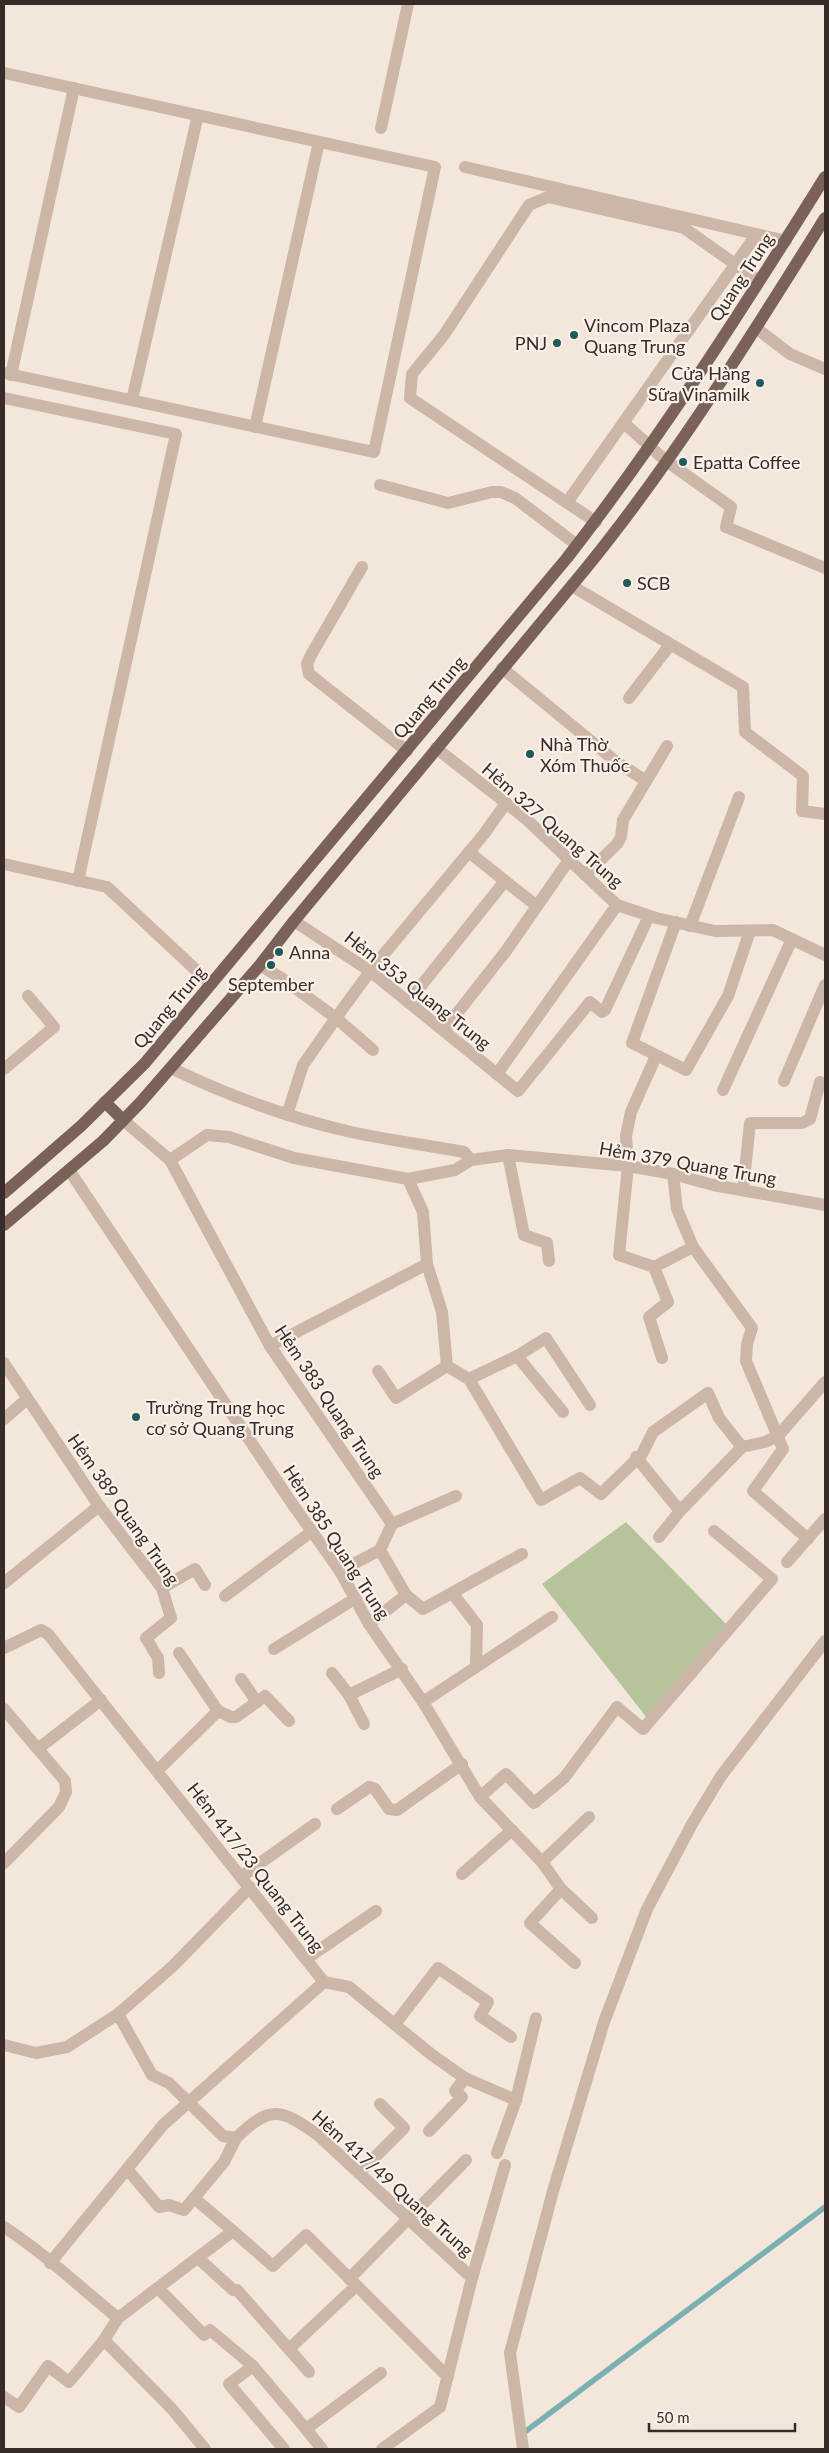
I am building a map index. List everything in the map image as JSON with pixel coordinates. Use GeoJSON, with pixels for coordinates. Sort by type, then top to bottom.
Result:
{"type":"FeatureCollection","features":[{"type":"Feature","properties":{"kind":"main road","name":"Quang Trung"},"geometry":{"type":"LineString","coordinates":[[4,1192],[146,1063],[596,522],[650,446],[760,281],[825,177]]}},
{"type":"Feature","properties":{"kind":"main road"},"geometry":{"type":"LineString","coordinates":[[4,1225],[69,1170],[123,1120],[171,1068],[260,965],[436,748],[572,586],[614,533],[756,328],[825,218]]}},
{"type":"Feature","properties":{"kind":"main road"},"geometry":{"type":"LineString","coordinates":[[596,522],[614,533]]}},
{"type":"Feature","properties":{"kind":"main road"},"geometry":{"type":"LineString","coordinates":[[105,1102],[123,1120]]}},
{"type":"Feature","properties":{"kind":"street"},"geometry":{"type":"LineString","coordinates":[[381,128],[408,4]]}},
{"type":"Feature","properties":{"kind":"street"},"geometry":{"type":"LineString","coordinates":[[4,73],[74,88],[198,115],[435,167],[374,452],[7,374],[74,88]]}},
{"type":"Feature","properties":{"kind":"street"},"geometry":{"type":"LineString","coordinates":[[132,400],[198,115]]}},
{"type":"Feature","properties":{"kind":"street"},"geometry":{"type":"LineString","coordinates":[[255,427],[319,142]]}},
{"type":"Feature","properties":{"kind":"street"},"geometry":{"type":"LineString","coordinates":[[465,167],[786,241]]}},
{"type":"Feature","properties":{"kind":"street"},"geometry":{"type":"LineString","coordinates":[[596,522],[410,398],[412,374],[444,336],[528,205],[548,197],[684,228],[760,281]]}},
{"type":"Feature","properties":{"kind":"street"},"geometry":{"type":"LineString","coordinates":[[568,502],[756,235]]}},
{"type":"Feature","properties":{"kind":"street"},"geometry":{"type":"LineString","coordinates":[[756,328],[790,354],[825,368]]}},
{"type":"Feature","properties":{"kind":"street"},"geometry":{"type":"LineString","coordinates":[[4,398],[176,434],[78,880]]}},
{"type":"Feature","properties":{"kind":"street"},"geometry":{"type":"LineString","coordinates":[[624,423],[665,460],[731,507],[726,527],[825,568]]}},
{"type":"Feature","properties":{"kind":"street"},"geometry":{"type":"LineString","coordinates":[[380,485],[448,503],[492,492],[501,492],[515,498],[577,545]]}},
{"type":"Feature","properties":{"kind":"street"},"geometry":{"type":"LineString","coordinates":[[362,567],[307,664],[310,674],[407,751]]}},
{"type":"Feature","properties":{"kind":"street"},"geometry":{"type":"LineString","coordinates":[[572,586],[743,687],[745,732],[803,776],[802,811],[825,814]]}},
{"type":"Feature","properties":{"kind":"street"},"geometry":{"type":"LineString","coordinates":[[629,698],[670,644]]}},
{"type":"Feature","properties":{"kind":"street"},"geometry":{"type":"LineString","coordinates":[[502,668],[614,760],[646,781]]}},
{"type":"Feature","properties":{"kind":"street"},"geometry":{"type":"LineString","coordinates":[[585,875],[617,844],[621,837],[623,820],[667,746]]}},
{"type":"Feature","properties":{"kind":"street","name":"Hẻm 327 Quang Trung"},"geometry":{"type":"LineString","coordinates":[[436,748],[506,804],[617,905],[649,916],[716,931],[774,930],[825,955]]}},
{"type":"Feature","properties":{"kind":"street"},"geometry":{"type":"LineString","coordinates":[[690,926],[739,797]]}},
{"type":"Feature","properties":{"kind":"street"},"geometry":{"type":"LineString","coordinates":[[287,1115],[303,1065],[336,1018],[370,971],[469,852],[506,804]]}},
{"type":"Feature","properties":{"kind":"street"},"geometry":{"type":"LineString","coordinates":[[469,852],[537,906]]}},
{"type":"Feature","properties":{"kind":"street"},"geometry":{"type":"LineString","coordinates":[[444,1030],[506,951],[569,860]]}},
{"type":"Feature","properties":{"kind":"street"},"geometry":{"type":"LineString","coordinates":[[4,864],[107,887],[211,984]]}},
{"type":"Feature","properties":{"kind":"street"},"geometry":{"type":"LineString","coordinates":[[408,1002],[505,881]]}},
{"type":"Feature","properties":{"kind":"street"},"geometry":{"type":"LineString","coordinates":[[497,1074],[617,905]]}},
{"type":"Feature","properties":{"kind":"street","name":"Hẻm 353 Quang Trung"},"geometry":{"type":"LineString","coordinates":[[294,921],[370,971],[518,1091],[590,1002],[602,1012],[605,1010],[649,916]]}},
{"type":"Feature","properties":{"kind":"street"},"geometry":{"type":"LineString","coordinates":[[676,922],[632,1043],[686,1070],[690,1068],[728,996],[750,931]]}},
{"type":"Feature","properties":{"kind":"street"},"geometry":{"type":"LineString","coordinates":[[722,1090],[792,939]]}},
{"type":"Feature","properties":{"kind":"street"},"geometry":{"type":"LineString","coordinates":[[260,965],[284,979],[336,1018],[373,1050]]}},
{"type":"Feature","properties":{"kind":"street"},"geometry":{"type":"LineString","coordinates":[[784,1081],[825,985]]}},
{"type":"Feature","properties":{"kind":"street"},"geometry":{"type":"LineString","coordinates":[[4,1069],[54,1027],[28,996]]}},
{"type":"Feature","properties":{"kind":"street"},"geometry":{"type":"LineString","coordinates":[[656,1056],[631,1112],[626,1136],[628,1166],[620,1255],[654,1267],[694,1247]]}},
{"type":"Feature","properties":{"kind":"street"},"geometry":{"type":"LineString","coordinates":[[171,1068],[214,1089],[287,1115],[351,1132],[464,1152],[471,1160]]}},
{"type":"Feature","properties":{"kind":"street"},"geometry":{"type":"LineString","coordinates":[[743,1190],[750,1123],[802,1123],[810,1119],[820,1082]]}},
{"type":"Feature","properties":{"kind":"street","name":"Hẻm 383 Quang Trung"},"geometry":{"type":"LineString","coordinates":[[123,1120],[170,1160],[270,1346],[392,1524]]}},
{"type":"Feature","properties":{"kind":"street","name":"Hẻm 379 Quang Trung"},"geometry":{"type":"LineString","coordinates":[[170,1160],[207,1135],[229,1137],[294,1158],[408,1178],[455,1170],[471,1160],[508,1155],[628,1166],[673,1174],[713,1185],[825,1205]]}},
{"type":"Feature","properties":{"kind":"street"},"geometry":{"type":"LineString","coordinates":[[508,1155],[524,1235],[547,1243],[549,1261]]}},
{"type":"Feature","properties":{"kind":"street","name":"Hẻm 385 Quang Trung"},"geometry":{"type":"LineString","coordinates":[[69,1170],[340,1572],[369,1624],[402,1669],[462,1764],[480,1797],[542,1862],[561,1889],[592,1918]]}},
{"type":"Feature","properties":{"kind":"street"},"geometry":{"type":"LineString","coordinates":[[673,1174],[678,1209],[694,1247],[752,1328],[747,1344],[746,1361],[783,1449],[753,1491],[808,1539]]}},
{"type":"Feature","properties":{"kind":"street"},"geometry":{"type":"LineString","coordinates":[[408,1178],[423,1212],[428,1264],[442,1312],[447,1366]]}},
{"type":"Feature","properties":{"kind":"street"},"geometry":{"type":"LineString","coordinates":[[270,1346],[428,1264]]}},
{"type":"Feature","properties":{"kind":"street"},"geometry":{"type":"LineString","coordinates":[[654,1267],[668,1302],[649,1317],[662,1358]]}},
{"type":"Feature","properties":{"kind":"street"},"geometry":{"type":"LineString","coordinates":[[469,1379],[517,1356],[546,1338],[590,1405]]}},
{"type":"Feature","properties":{"kind":"street"},"geometry":{"type":"LineString","coordinates":[[517,1356],[563,1412]]}},
{"type":"Feature","properties":{"kind":"street","name":"Hẻm 389 Quang Trung"},"geometry":{"type":"LineString","coordinates":[[4,1363],[99,1506],[162,1588],[171,1618],[146,1638],[158,1658],[159,1673]]}},
{"type":"Feature","properties":{"kind":"street"},"geometry":{"type":"LineString","coordinates":[[378,1371],[396,1398],[447,1366]]}},
{"type":"Feature","properties":{"kind":"street"},"geometry":{"type":"LineString","coordinates":[[447,1366],[469,1379],[541,1500],[580,1478],[600,1494],[636,1457],[642,1454],[653,1432],[708,1393],[719,1418],[742,1447]]}},
{"type":"Feature","properties":{"kind":"street"},"geometry":{"type":"LineString","coordinates":[[659,1537],[680,1511],[742,1447],[765,1442],[778,1436],[825,1382]]}},
{"type":"Feature","properties":{"kind":"street"},"geometry":{"type":"LineString","coordinates":[[4,1419],[27,1399]]}},
{"type":"Feature","properties":{"kind":"street"},"geometry":{"type":"LineString","coordinates":[[636,1457],[680,1511]]}},
{"type":"Feature","properties":{"kind":"street"},"geometry":{"type":"LineString","coordinates":[[340,1572],[380,1550],[392,1524],[456,1496]]}},
{"type":"Feature","properties":{"kind":"street"},"geometry":{"type":"LineString","coordinates":[[4,1583],[99,1506]]}},
{"type":"Feature","properties":{"kind":"street"},"geometry":{"type":"LineString","coordinates":[[787,1562],[825,1519]]}},
{"type":"Feature","properties":{"kind":"street"},"geometry":{"type":"LineString","coordinates":[[480,1797],[506,1774],[534,1803],[564,1778],[617,1707],[643,1728],[772,1579],[714,1531]]}},
{"type":"Feature","properties":{"kind":"street"},"geometry":{"type":"LineString","coordinates":[[225,1596],[312,1532]]}},
{"type":"Feature","properties":{"kind":"street"},"geometry":{"type":"LineString","coordinates":[[380,1550],[406,1595],[423,1609],[522,1554]]}},
{"type":"Feature","properties":{"kind":"street"},"geometry":{"type":"LineString","coordinates":[[162,1588],[196,1569],[205,1585]]}},
{"type":"Feature","properties":{"kind":"street"},"geometry":{"type":"LineString","coordinates":[[453,1594],[477,1625],[476,1666]]}},
{"type":"Feature","properties":{"kind":"street"},"geometry":{"type":"LineString","coordinates":[[369,1624],[406,1595]]}},
{"type":"Feature","properties":{"kind":"street"},"geometry":{"type":"LineString","coordinates":[[274,1650],[356,1598]]}},
{"type":"Feature","properties":{"kind":"street"},"geometry":{"type":"LineString","coordinates":[[423,1702],[552,1617]]}},
{"type":"Feature","properties":{"kind":"street","name":"Hẻm 417/23 Quang Trung"},"geometry":{"type":"LineString","coordinates":[[4,1648],[41,1630],[48,1634],[242,1876],[324,1982]]}},
{"type":"Feature","properties":{"kind":"street"},"geometry":{"type":"LineString","coordinates":[[524,2449],[510,2353],[553,2191],[604,2022],[647,1909],[692,1824],[721,1776],[825,1640]]}},
{"type":"Feature","properties":{"kind":"street"},"geometry":{"type":"LineString","coordinates":[[179,1653],[218,1711],[231,1718],[236,1717],[265,1696],[289,1721]]}},
{"type":"Feature","properties":{"kind":"street"},"geometry":{"type":"LineString","coordinates":[[349,1695],[402,1669]]}},
{"type":"Feature","properties":{"kind":"street"},"geometry":{"type":"LineString","coordinates":[[332,1673],[349,1695],[364,1724]]}},
{"type":"Feature","properties":{"kind":"street"},"geometry":{"type":"LineString","coordinates":[[241,1679],[258,1702]]}},
{"type":"Feature","properties":{"kind":"street"},"geometry":{"type":"LineString","coordinates":[[39,1748],[100,1700]]}},
{"type":"Feature","properties":{"kind":"street"},"geometry":{"type":"LineString","coordinates":[[4,1709],[65,1781],[66,1792],[59,1807],[4,1863]]}},
{"type":"Feature","properties":{"kind":"street"},"geometry":{"type":"LineString","coordinates":[[157,1771],[218,1711]]}},
{"type":"Feature","properties":{"kind":"street"},"geometry":{"type":"LineString","coordinates":[[337,1810],[369,1787],[375,1789],[389,1809],[397,1810],[462,1764]]}},
{"type":"Feature","properties":{"kind":"street"},"geometry":{"type":"LineString","coordinates":[[542,1862],[589,1817]]}},
{"type":"Feature","properties":{"kind":"street"},"geometry":{"type":"LineString","coordinates":[[242,1876],[315,1824]]}},
{"type":"Feature","properties":{"kind":"street"},"geometry":{"type":"LineString","coordinates":[[462,1874],[512,1830]]}},
{"type":"Feature","properties":{"kind":"street"},"geometry":{"type":"LineString","coordinates":[[4,2045],[36,2053],[67,2047],[118,2014],[142,1994],[173,1966],[250,1887]]}},
{"type":"Feature","properties":{"kind":"street"},"geometry":{"type":"LineString","coordinates":[[561,1889],[530,1923],[575,1963]]}},
{"type":"Feature","properties":{"kind":"street"},"geometry":{"type":"LineString","coordinates":[[306,1959],[376,1911]]}},
{"type":"Feature","properties":{"kind":"street"},"geometry":{"type":"LineString","coordinates":[[395,2024],[438,1968],[488,2002],[480,2016],[511,2037]]}},
{"type":"Feature","properties":{"kind":"street"},"geometry":{"type":"LineString","coordinates":[[50,2263],[163,2125],[324,1982],[349,1987],[432,2055],[465,2078],[516,2100]]}},
{"type":"Feature","properties":{"kind":"street"},"geometry":{"type":"LineString","coordinates":[[118,2014],[152,2074],[169,2083],[223,2136],[236,2138]]}},
{"type":"Feature","properties":{"kind":"street"},"geometry":{"type":"LineString","coordinates":[[497,2153],[516,2100],[536,2018]]}},
{"type":"Feature","properties":{"kind":"street"},"geometry":{"type":"LineString","coordinates":[[428,2131],[462,2097],[455,2091],[465,2078]]}},
{"type":"Feature","properties":{"kind":"street"},"geometry":{"type":"LineString","coordinates":[[359,2173],[404,2128],[380,2104]]}},
{"type":"Feature","properties":{"kind":"street","name":"Hẻm 417/49 Quang Trung"},"geometry":{"type":"LineString","coordinates":[[194,2198],[224,2162],[236,2138],[254,2120],[275,2112],[293,2117],[318,2135],[472,2278]]}},
{"type":"Feature","properties":{"kind":"street"},"geometry":{"type":"LineString","coordinates":[[289,2349],[466,2160]]}},
{"type":"Feature","properties":{"kind":"street","name":"Hẻm 417/49 Quang Trung"},"geometry":{"type":"LineString","coordinates":[[382,2449],[440,2407],[472,2278],[505,2165]]}},
{"type":"Feature","properties":{"kind":"street"},"geometry":{"type":"LineString","coordinates":[[127,2169],[159,2207],[169,2205],[184,2210],[194,2198],[273,2266],[306,2235],[448,2378]]}},
{"type":"Feature","properties":{"kind":"street"},"geometry":{"type":"LineString","coordinates":[[4,2227],[31,2245],[50,2263],[118,2318]]}},
{"type":"Feature","properties":{"kind":"street"},"geometry":{"type":"LineString","coordinates":[[4,2397],[19,2407],[48,2366],[69,2382],[104,2340],[118,2318],[233,2232]]}},
{"type":"Feature","properties":{"kind":"street"},"geometry":{"type":"LineString","coordinates":[[198,2258],[232,2290],[237,2290],[309,2372]]}},
{"type":"Feature","properties":{"kind":"street"},"geometry":{"type":"LineString","coordinates":[[158,2288],[204,2335],[210,2330],[253,2366],[322,2449]]}},
{"type":"Feature","properties":{"kind":"street"},"geometry":{"type":"LineString","coordinates":[[104,2340],[172,2409],[205,2449]]}},
{"type":"Feature","properties":{"kind":"street"},"geometry":{"type":"LineString","coordinates":[[253,2366],[229,2384],[284,2449]]}},
{"type":"Feature","properties":{"kind":"street"},"geometry":{"type":"LineString","coordinates":[[306,2429],[381,2372]]}},
{"type":"Feature","properties":{"kind":"green space"},"geometry":{"type":"Polygon","coordinates":[[[626,1522],[728,1626],[647,1718],[542,1584],[626,1522]]]}},
{"type":"Feature","properties":{"kind":"waterway"},"geometry":{"type":"LineString","coordinates":[[522,2434],[825,2207]]}},
{"type":"Feature","properties":{"kind":"place","name":"Vincom Plaza Quang Trung"},"geometry":{"type":"Point","coordinates":[574,335]}},
{"type":"Feature","properties":{"kind":"place","name":"PNJ"},"geometry":{"type":"Point","coordinates":[557,343]}},
{"type":"Feature","properties":{"kind":"place","name":"Cửa Hàng Sữa Vinamilk"},"geometry":{"type":"Point","coordinates":[760,383]}},
{"type":"Feature","properties":{"kind":"place","name":"Epatta Coffee"},"geometry":{"type":"Point","coordinates":[683,462]}},
{"type":"Feature","properties":{"kind":"place","name":"SCB"},"geometry":{"type":"Point","coordinates":[627,583]}},
{"type":"Feature","properties":{"kind":"place","name":"Nhà Thờ Xóm Thuốc"},"geometry":{"type":"Point","coordinates":[530,754]}},
{"type":"Feature","properties":{"kind":"place","name":"Anna"},"geometry":{"type":"Point","coordinates":[279,952]}},
{"type":"Feature","properties":{"kind":"place","name":"September"},"geometry":{"type":"Point","coordinates":[271,965]}},
{"type":"Feature","properties":{"kind":"place","name":"Trường Trung học cơ sở Quang Trung"},"geometry":{"type":"Point","coordinates":[136,1417]}}]}
